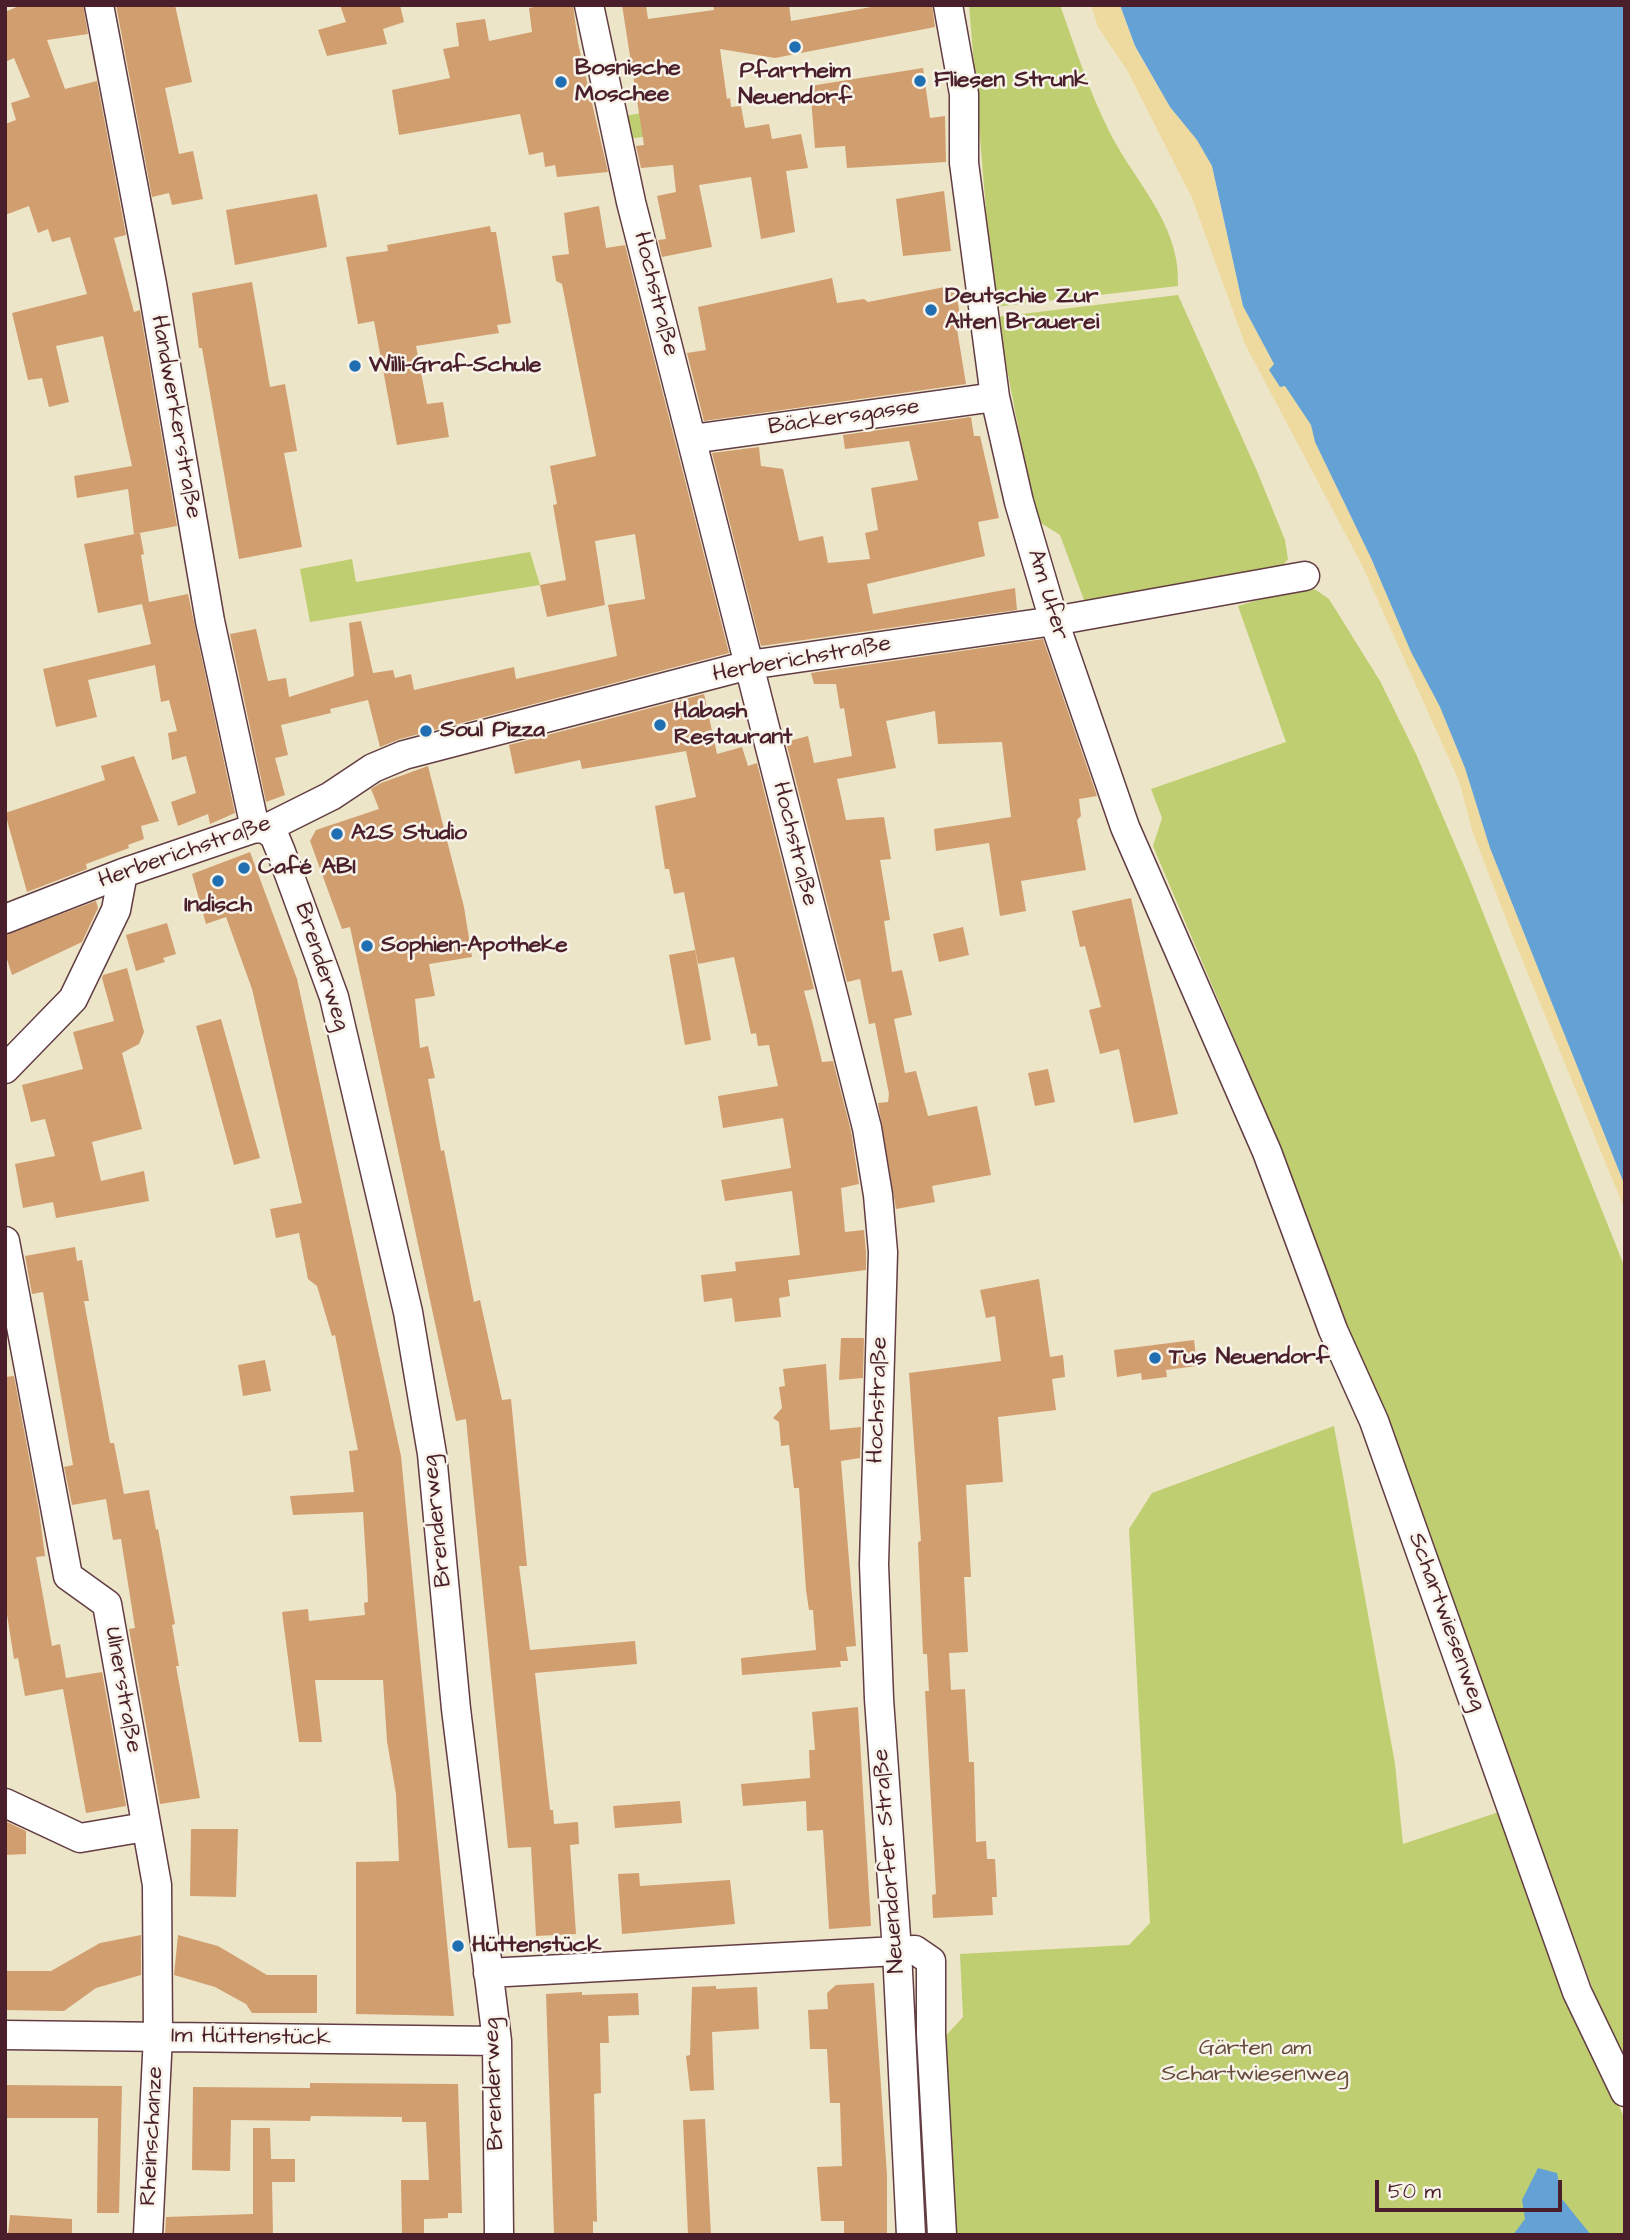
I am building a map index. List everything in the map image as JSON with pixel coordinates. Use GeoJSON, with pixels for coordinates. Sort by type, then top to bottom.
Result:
{"type":"FeatureCollection","features":[{"type":"Feature","properties":{"kind":"street","name":"Handwerkerstraße"},"geometry":{"type":"LineString","coordinates":[[99,5],[159,323],[210,621],[260,828]]}},
{"type":"Feature","properties":{"kind":"street","name":"Hochstraße"},"geometry":{"type":"LineString","coordinates":[[589,5],[628,189],[867,1128],[878,1195],[883,1252],[876,1487]]}},
{"type":"Feature","properties":{"kind":"street","name":"Am Ufer"},"geometry":{"type":"LineString","coordinates":[[948,5],[964,94],[964,163],[995,397],[1019,502],[1054,621],[1125,827],[1267,1152]]}},
{"type":"Feature","properties":{"kind":"street","name":"Bäckersgasse"},"geometry":{"type":"LineString","coordinates":[[692,439],[995,397]]}},
{"type":"Feature","properties":{"kind":"street","name":"Herberichstraße"},"geometry":{"type":"LineString","coordinates":[[5,919],[123,873],[260,828],[331,796],[373,768],[404,755],[749,665],[1054,621],[1306,576]]}},
{"type":"Feature","properties":{"kind":"street","name":"Brenderweg"},"geometry":{"type":"LineString","coordinates":[[260,828],[274,835],[334,998],[408,1312],[432,1454],[456,1709],[497,2041],[499,2235]]}},
{"type":"Feature","properties":{"kind":"street"},"geometry":{"type":"LineString","coordinates":[[5,1069],[73,999],[116,910],[123,873]]}},
{"type":"Feature","properties":{"kind":"street","name":"Schartwiesenweg"},"geometry":{"type":"LineString","coordinates":[[1267,1152],[1464,1671],[1577,1992],[1625,2092]]}},
{"type":"Feature","properties":{"kind":"street","name":"Ulnerstraße"},"geometry":{"type":"LineString","coordinates":[[5,1241],[68,1576],[107,1604],[145,1827],[158,1885],[158,2036]]}},
{"type":"Feature","properties":{"kind":"street","name":"Neuendorfer Straße"},"geometry":{"type":"LineString","coordinates":[[876,1487],[874,1564],[879,1699],[906,1950],[911,2235]]}},
{"type":"Feature","properties":{"kind":"street"},"geometry":{"type":"LineString","coordinates":[[5,1804],[80,1838],[145,1827]]}},
{"type":"Feature","properties":{"kind":"street"},"geometry":{"type":"LineString","coordinates":[[488,1973],[906,1950],[931,1961],[931,2034],[942,2235]]}},
{"type":"Feature","properties":{"kind":"street","name":"Im Hüttenstück"},"geometry":{"type":"LineString","coordinates":[[5,2035],[497,2041]]}},
{"type":"Feature","properties":{"kind":"street","name":"Rheinschanze"},"geometry":{"type":"LineString","coordinates":[[148,2235],[158,2036]]}},
{"type":"Feature","properties":{"kind":"green space"},"geometry":{"type":"Polygon","coordinates":[[[969,5],[1060,5],[1109,131],[1164,223],[1177,264],[1178,286],[994,307],[969,5]]]}},
{"type":"Feature","properties":{"kind":"green space"},"geometry":{"type":"Polygon","coordinates":[[[695,104],[699,128],[629,139],[624,116],[695,104]]]}},
{"type":"Feature","properties":{"kind":"green space"},"geometry":{"type":"Polygon","coordinates":[[[1178,295],[1257,471],[1285,540],[1288,559],[1280,569],[1117,600],[1084,600],[1060,535],[1036,520],[997,317],[1178,295]]]}},
{"type":"Feature","properties":{"kind":"green space"},"geometry":{"type":"Polygon","coordinates":[[[530,552],[540,585],[310,622],[300,569],[352,559],[356,582],[530,552]]]}},
{"type":"Feature","properties":{"kind":"green space"},"geometry":{"type":"Polygon","coordinates":[[[1302,587],[1316,590],[1329,599],[1380,681],[1416,754],[1468,875],[1625,1268],[1625,2060],[1593,1990],[1385,1413],[1357,1353],[1272,1127],[1153,846],[1162,818],[1151,789],[1286,742],[1238,606],[1302,587]]]}},
{"type":"Feature","properties":{"kind":"green space","name":"Gärten am Schartwiesenweg"},"geometry":{"type":"Polygon","coordinates":[[[1334,1426],[1395,1764],[1403,1844],[1502,1811],[1565,1992],[1625,2119],[1625,2235],[949,2235],[939,2043],[963,2017],[960,1954],[1129,1945],[1150,1923],[1129,1529],[1152,1493],[1334,1426]]]}},
{"type":"Feature","properties":{"kind":"sand"},"geometry":{"type":"Polygon","coordinates":[[[1091,5],[1120,5],[1135,47],[1170,107],[1197,140],[1212,166],[1243,306],[1274,364],[1269,370],[1280,387],[1285,386],[1311,425],[1315,442],[1371,558],[1411,652],[1440,707],[1465,768],[1490,848],[1625,1186],[1625,1210],[1515,942],[1473,833],[1459,781],[1362,565],[1245,344],[1192,198],[1127,70],[1098,27],[1091,5]]]}},
{"type":"Feature","properties":{"kind":"water"},"geometry":{"type":"Polygon","coordinates":[[[1120,5],[1625,5],[1625,1186],[1490,848],[1465,768],[1440,707],[1411,652],[1371,558],[1315,442],[1311,425],[1285,386],[1280,387],[1269,370],[1274,364],[1243,306],[1212,166],[1197,140],[1170,107],[1135,46],[1120,5]]]}},
{"type":"Feature","properties":{"kind":"water"},"geometry":{"type":"Polygon","coordinates":[[[1538,2168],[1557,2173],[1562,2199],[1591,2235],[1513,2235],[1525,2219],[1522,2200],[1538,2168]]]}},
{"type":"Feature","properties":{"kind":"building"},"geometry":{"type":"Polygon","coordinates":[[[21,5],[83,5],[88,34],[47,40],[65,89],[97,81],[126,235],[114,238],[134,312],[140,310],[177,526],[134,534],[128,489],[77,498],[74,476],[132,466],[103,336],[56,346],[69,402],[49,407],[42,378],[28,380],[12,313],[87,294],[70,237],[52,242],[48,229],[38,233],[29,206],[5,215],[5,124],[16,120],[11,103],[30,97],[14,58],[5,62],[5,12],[21,5]]]}},
{"type":"Feature","properties":{"kind":"building"},"geometry":{"type":"Polygon","coordinates":[[[116,5],[175,5],[192,82],[165,88],[179,154],[193,151],[203,199],[172,205],[169,193],[152,197],[116,5]]]}},
{"type":"Feature","properties":{"kind":"building"},"geometry":{"type":"Polygon","coordinates":[[[340,5],[400,5],[404,22],[383,29],[387,44],[327,56],[318,30],[346,22],[340,5]]]}},
{"type":"Feature","properties":{"kind":"building"},"geometry":{"type":"Polygon","coordinates":[[[573,5],[578,43],[608,172],[557,177],[555,165],[545,167],[543,152],[529,155],[520,114],[399,135],[392,90],[450,78],[443,49],[459,46],[456,23],[485,19],[489,41],[532,32],[529,8],[573,5]]]}},
{"type":"Feature","properties":{"kind":"building"},"geometry":{"type":"Polygon","coordinates":[[[622,5],[646,5],[648,19],[714,10],[713,5],[789,5],[791,21],[883,5],[932,5],[935,27],[775,58],[720,49],[727,99],[730,98],[731,107],[741,106],[745,128],[769,124],[772,139],[801,134],[808,168],[786,171],[795,232],[761,239],[751,177],[699,185],[712,247],[662,257],[658,240],[666,239],[657,196],[676,192],[673,165],[641,168],[636,146],[644,145],[622,5]]]}},
{"type":"Feature","properties":{"kind":"building"},"geometry":{"type":"Polygon","coordinates":[[[923,68],[930,118],[945,116],[946,162],[847,168],[845,146],[815,148],[810,86],[923,68]]]}},
{"type":"Feature","properties":{"kind":"building"},"geometry":{"type":"Polygon","coordinates":[[[944,191],[951,251],[903,256],[896,199],[944,191]]]}},
{"type":"Feature","properties":{"kind":"building"},"geometry":{"type":"Polygon","coordinates":[[[317,194],[327,247],[235,265],[226,210],[317,194]]]}},
{"type":"Feature","properties":{"kind":"building"},"geometry":{"type":"Polygon","coordinates":[[[599,206],[606,248],[625,245],[729,653],[400,739],[380,747],[368,700],[330,709],[331,713],[281,725],[288,755],[275,758],[285,795],[266,802],[230,634],[256,629],[268,681],[286,678],[289,697],[354,676],[349,623],[361,621],[373,673],[393,670],[395,678],[411,674],[414,690],[514,667],[516,679],[617,656],[608,605],[645,599],[635,534],[595,541],[605,605],[547,617],[540,585],[566,580],[553,505],[557,504],[550,466],[596,456],[562,284],[556,281],[552,256],[569,254],[564,213],[599,206]]]}},
{"type":"Feature","properties":{"kind":"building"},"geometry":{"type":"Polygon","coordinates":[[[490,226],[491,232],[496,232],[511,323],[497,325],[499,333],[416,346],[427,404],[443,402],[449,437],[397,445],[374,321],[358,324],[346,257],[388,251],[387,245],[490,226]]]}},
{"type":"Feature","properties":{"kind":"building"},"geometry":{"type":"Polygon","coordinates":[[[832,278],[837,303],[864,299],[868,302],[955,285],[961,322],[956,323],[966,384],[704,421],[687,353],[706,350],[698,307],[832,278]]]}},
{"type":"Feature","properties":{"kind":"building"},"geometry":{"type":"Polygon","coordinates":[[[252,282],[270,387],[285,384],[297,451],[284,453],[302,547],[239,559],[202,348],[199,348],[192,293],[252,282]]]}},
{"type":"Feature","properties":{"kind":"building"},"geometry":{"type":"Polygon","coordinates":[[[971,417],[974,436],[980,436],[999,518],[978,522],[985,556],[867,584],[873,614],[1015,588],[1017,610],[761,646],[712,453],[759,447],[761,466],[783,469],[799,541],[823,536],[828,563],[870,559],[865,533],[878,530],[871,488],[918,480],[909,441],[845,449],[843,435],[971,417]]]}},
{"type":"Feature","properties":{"kind":"building"},"geometry":{"type":"Polygon","coordinates":[[[140,533],[149,602],[188,594],[235,813],[210,824],[208,814],[178,826],[171,802],[196,793],[186,756],[172,760],[168,733],[177,731],[169,700],[161,702],[155,665],[88,680],[97,717],[56,727],[43,669],[151,644],[142,604],[98,613],[84,544],[140,533]]]}},
{"type":"Feature","properties":{"kind":"building"},"geometry":{"type":"Polygon","coordinates":[[[1043,639],[1097,796],[1079,799],[1081,816],[1077,820],[1086,870],[1021,881],[1026,911],[1000,916],[989,843],[936,851],[934,829],[1011,817],[1002,742],[938,744],[935,711],[886,721],[896,768],[837,779],[846,820],[884,817],[891,859],[880,860],[890,920],[884,921],[892,972],[902,970],[912,1015],[894,1019],[905,1073],[916,1071],[928,1116],[977,1106],[991,1175],[932,1186],[935,1202],[896,1209],[878,1103],[888,1102],[889,1094],[875,1023],[869,1024],[860,979],[847,982],[786,742],[808,736],[814,763],[852,756],[844,708],[840,709],[836,684],[814,684],[811,673],[1043,639]]]}},
{"type":"Feature","properties":{"kind":"building"},"geometry":{"type":"Polygon","coordinates":[[[704,694],[717,754],[742,747],[748,766],[757,763],[814,989],[804,991],[822,1062],[833,1061],[851,1131],[859,1184],[841,1188],[845,1232],[864,1230],[866,1252],[866,1270],[788,1280],[790,1296],[779,1298],[781,1317],[735,1322],[732,1298],[704,1302],[701,1275],[736,1271],[735,1262],[800,1255],[792,1191],[725,1201],[721,1180],[791,1168],[783,1118],[723,1128],[718,1096],[778,1086],[769,1045],[758,1046],[756,1033],[751,1034],[734,957],[698,964],[684,892],[674,894],[669,869],[665,869],[655,806],[696,797],[686,751],[582,769],[580,760],[515,774],[509,745],[704,694]]]}},
{"type":"Feature","properties":{"kind":"building"},"geometry":{"type":"Polygon","coordinates":[[[134,756],[159,821],[141,826],[144,839],[128,845],[129,848],[86,864],[87,869],[27,892],[5,813],[105,780],[101,766],[134,756]]]}},
{"type":"Feature","properties":{"kind":"building"},"geometry":{"type":"Polygon","coordinates":[[[428,766],[464,907],[472,957],[429,964],[435,996],[415,999],[420,1048],[428,1046],[435,1078],[428,1079],[474,1302],[480,1300],[502,1400],[511,1399],[527,1566],[519,1566],[530,1650],[635,1641],[637,1664],[535,1673],[550,1810],[553,1810],[554,1824],[578,1822],[579,1844],[570,1845],[576,1934],[536,1936],[531,1847],[508,1848],[466,1419],[456,1421],[350,927],[342,929],[310,841],[316,830],[379,809],[371,789],[428,766]]]}},
{"type":"Feature","properties":{"kind":"building"},"geometry":{"type":"Polygon","coordinates":[[[250,852],[297,979],[401,1456],[454,2016],[356,2014],[356,1862],[399,1861],[396,1794],[387,1741],[383,1680],[315,1680],[322,1742],[299,1742],[282,1612],[308,1609],[309,1621],[365,1615],[364,1603],[368,1602],[367,1576],[363,1512],[293,1515],[290,1496],[354,1492],[349,1451],[358,1450],[335,1335],[332,1336],[317,1286],[308,1279],[299,1233],[276,1238],[270,1209],[302,1203],[252,989],[226,917],[206,924],[192,874],[250,852]]]}},
{"type":"Feature","properties":{"kind":"building"},"geometry":{"type":"Polygon","coordinates":[[[1131,898],[1178,1114],[1134,1123],[1119,1049],[1100,1054],[1089,1010],[1101,1007],[1085,946],[1080,947],[1072,911],[1131,898]]]}},
{"type":"Feature","properties":{"kind":"building"},"geometry":{"type":"Polygon","coordinates":[[[96,901],[98,908],[82,942],[12,975],[5,953],[5,935],[96,901]]]}},
{"type":"Feature","properties":{"kind":"building"},"geometry":{"type":"Polygon","coordinates":[[[167,923],[176,954],[163,958],[165,962],[136,971],[126,935],[167,923]]]}},
{"type":"Feature","properties":{"kind":"building"},"geometry":{"type":"Polygon","coordinates":[[[963,927],[969,955],[939,962],[933,934],[963,927]]]}},
{"type":"Feature","properties":{"kind":"building"},"geometry":{"type":"Polygon","coordinates":[[[695,950],[711,1040],[685,1045],[669,955],[695,950]]]}},
{"type":"Feature","properties":{"kind":"building"},"geometry":{"type":"Polygon","coordinates":[[[127,968],[144,1032],[139,1044],[122,1053],[142,1129],[92,1142],[101,1181],[144,1171],[149,1201],[56,1218],[53,1202],[23,1208],[15,1164],[55,1156],[45,1119],[31,1122],[22,1085],[83,1069],[73,1032],[114,1021],[102,978],[103,975],[127,968]]]}},
{"type":"Feature","properties":{"kind":"building"},"geometry":{"type":"Polygon","coordinates":[[[221,1019],[260,1158],[234,1165],[196,1026],[221,1019]]]}},
{"type":"Feature","properties":{"kind":"building"},"geometry":{"type":"Polygon","coordinates":[[[1048,1069],[1055,1102],[1035,1106],[1028,1073],[1048,1069]]]}},
{"type":"Feature","properties":{"kind":"building"},"geometry":{"type":"Polygon","coordinates":[[[75,1247],[77,1261],[82,1260],[89,1301],[84,1301],[110,1443],[114,1443],[124,1494],[149,1490],[156,1530],[158,1529],[175,1624],[172,1625],[179,1666],[176,1666],[200,1798],[160,1804],[129,1629],[135,1628],[121,1539],[113,1540],[106,1499],[72,1505],[64,1467],[73,1465],[43,1292],[32,1294],[25,1256],[75,1247]]]}},
{"type":"Feature","properties":{"kind":"building"},"geometry":{"type":"Polygon","coordinates":[[[1039,1279],[1050,1357],[1063,1355],[1065,1377],[1052,1379],[1056,1410],[998,1417],[1003,1482],[966,1485],[971,1577],[964,1577],[968,1652],[949,1653],[951,1690],[965,1689],[969,1762],[974,1762],[976,1842],[986,1841],[987,1859],[995,1859],[997,1897],[992,1897],[993,1915],[933,1918],[932,1895],[936,1894],[925,1691],[929,1691],[927,1654],[923,1654],[918,1542],[921,1541],[909,1373],[1001,1361],[995,1316],[986,1318],[980,1290],[1039,1279]]]}},
{"type":"Feature","properties":{"kind":"building"},"geometry":{"type":"Polygon","coordinates":[[[841,1338],[864,1338],[863,1378],[839,1380],[841,1338]]]}},
{"type":"Feature","properties":{"kind":"building","name":"Tus Neuendorf"},"geometry":{"type":"Polygon","coordinates":[[[1194,1340],[1197,1366],[1166,1370],[1167,1377],[1142,1380],[1141,1373],[1117,1377],[1114,1350],[1194,1340]]]}},
{"type":"Feature","properties":{"kind":"building"},"geometry":{"type":"Polygon","coordinates":[[[265,1360],[271,1391],[243,1396],[238,1365],[265,1360]]]}},
{"type":"Feature","properties":{"kind":"building"},"geometry":{"type":"Polygon","coordinates":[[[826,1364],[830,1430],[861,1427],[860,1458],[841,1461],[856,1646],[846,1647],[848,1661],[840,1661],[841,1667],[742,1675],[741,1658],[816,1650],[813,1610],[809,1610],[806,1590],[799,1488],[794,1488],[789,1445],[781,1446],[779,1422],[773,1418],[782,1408],[779,1387],[785,1386],[783,1369],[826,1364]]]}},
{"type":"Feature","properties":{"kind":"building"},"geometry":{"type":"Polygon","coordinates":[[[14,1376],[39,1511],[45,1556],[36,1557],[52,1646],[60,1644],[66,1678],[102,1672],[126,1806],[86,1813],[63,1689],[25,1696],[18,1658],[14,1659],[5,1602],[5,1377],[14,1376]]]}},
{"type":"Feature","properties":{"kind":"building"},"geometry":{"type":"Polygon","coordinates":[[[858,1707],[871,1926],[829,1929],[823,1830],[807,1831],[806,1801],[743,1806],[741,1784],[810,1778],[809,1750],[815,1750],[812,1712],[858,1707]]]}},
{"type":"Feature","properties":{"kind":"building"},"geometry":{"type":"Polygon","coordinates":[[[680,1801],[682,1823],[615,1828],[613,1806],[680,1801]]]}},
{"type":"Feature","properties":{"kind":"building"},"geometry":{"type":"Polygon","coordinates":[[[5,1821],[26,1831],[26,1854],[5,1855],[5,1821]]]}},
{"type":"Feature","properties":{"kind":"building"},"geometry":{"type":"Polygon","coordinates":[[[191,1829],[238,1829],[236,1897],[190,1896],[191,1829]]]}},
{"type":"Feature","properties":{"kind":"building"},"geometry":{"type":"Polygon","coordinates":[[[639,1873],[640,1886],[730,1880],[735,1924],[622,1934],[618,1874],[639,1873]]]}},
{"type":"Feature","properties":{"kind":"building"},"geometry":{"type":"Polygon","coordinates":[[[141,1935],[141,1975],[96,1988],[64,2011],[5,2010],[5,1971],[51,1971],[100,1943],[141,1935]]]}},
{"type":"Feature","properties":{"kind":"building"},"geometry":{"type":"Polygon","coordinates":[[[178,1935],[218,1946],[267,1975],[317,1975],[317,2013],[252,2013],[246,2004],[215,1987],[174,1975],[178,1935]]]}},
{"type":"Feature","properties":{"kind":"building"},"geometry":{"type":"Polygon","coordinates":[[[874,1983],[887,2175],[887,2235],[844,2235],[844,2221],[821,2221],[817,2167],[842,2166],[840,2103],[830,2103],[827,2049],[810,2049],[808,2010],[828,2009],[827,1993],[836,1985],[874,1983]]]}},
{"type":"Feature","properties":{"kind":"building"},"geometry":{"type":"Polygon","coordinates":[[[716,1986],[716,1989],[757,1987],[759,2029],[712,2032],[714,2090],[690,2091],[686,2056],[690,2055],[692,1987],[716,1986]]]}},
{"type":"Feature","properties":{"kind":"building"},"geometry":{"type":"Polygon","coordinates":[[[582,1992],[582,1995],[638,1993],[639,2015],[608,2016],[609,2043],[600,2043],[601,2093],[594,2094],[597,2222],[593,2221],[593,2235],[554,2235],[546,1994],[582,1992]]]}},
{"type":"Feature","properties":{"kind":"building"},"geometry":{"type":"Polygon","coordinates":[[[310,2083],[458,2084],[462,2213],[448,2213],[448,2218],[424,2219],[424,2235],[402,2235],[401,2180],[429,2180],[426,2122],[402,2122],[402,2117],[311,2116],[310,2121],[231,2120],[230,2171],[192,2170],[193,2087],[310,2088],[310,2083]]]}},
{"type":"Feature","properties":{"kind":"building"},"geometry":{"type":"Polygon","coordinates":[[[5,2085],[122,2086],[119,2213],[97,2213],[98,2118],[5,2118],[5,2085]]]}},
{"type":"Feature","properties":{"kind":"building"},"geometry":{"type":"Polygon","coordinates":[[[705,2119],[711,2235],[688,2235],[683,2120],[705,2119]]]}},
{"type":"Feature","properties":{"kind":"building"},"geometry":{"type":"Polygon","coordinates":[[[253,2128],[270,2128],[271,2159],[295,2159],[295,2182],[272,2182],[273,2235],[165,2235],[166,2217],[253,2214],[253,2128]]]}},
{"type":"Feature","properties":{"kind":"building"},"geometry":{"type":"Polygon","coordinates":[[[10,2215],[72,2219],[72,2235],[8,2235],[10,2215]]]}},
{"type":"Feature","properties":{"kind":"place","name":"Pfarrheim Neuendorf"},"geometry":{"type":"Point","coordinates":[795,47]}},
{"type":"Feature","properties":{"kind":"place","name":"Fliesen Strunk"},"geometry":{"type":"Point","coordinates":[920,81]}},
{"type":"Feature","properties":{"kind":"place","name":"Bosnische Moschee"},"geometry":{"type":"Point","coordinates":[561,82]}},
{"type":"Feature","properties":{"kind":"place","name":"Deutschie Zur Alten Brauerei"},"geometry":{"type":"Point","coordinates":[931,310]}},
{"type":"Feature","properties":{"kind":"place","name":"Willi-Graf-Schule"},"geometry":{"type":"Point","coordinates":[355,366]}},
{"type":"Feature","properties":{"kind":"place","name":"Habash Restaurant"},"geometry":{"type":"Point","coordinates":[660,725]}},
{"type":"Feature","properties":{"kind":"place","name":"Soul Pizza"},"geometry":{"type":"Point","coordinates":[426,731]}},
{"type":"Feature","properties":{"kind":"place","name":"A2S Studio"},"geometry":{"type":"Point","coordinates":[337,834]}},
{"type":"Feature","properties":{"kind":"place","name":"Café ABI"},"geometry":{"type":"Point","coordinates":[244,868]}},
{"type":"Feature","properties":{"kind":"place","name":"Indisch"},"geometry":{"type":"Point","coordinates":[218,881]}},
{"type":"Feature","properties":{"kind":"place","name":"Sophien-Apotheke"},"geometry":{"type":"Point","coordinates":[367,946]}},
{"type":"Feature","properties":{"kind":"place","name":"Tus Neuendorf"},"geometry":{"type":"Point","coordinates":[1155,1358]}},
{"type":"Feature","properties":{"kind":"place","name":"Hüttenstück"},"geometry":{"type":"Point","coordinates":[458,1946]}}]}
